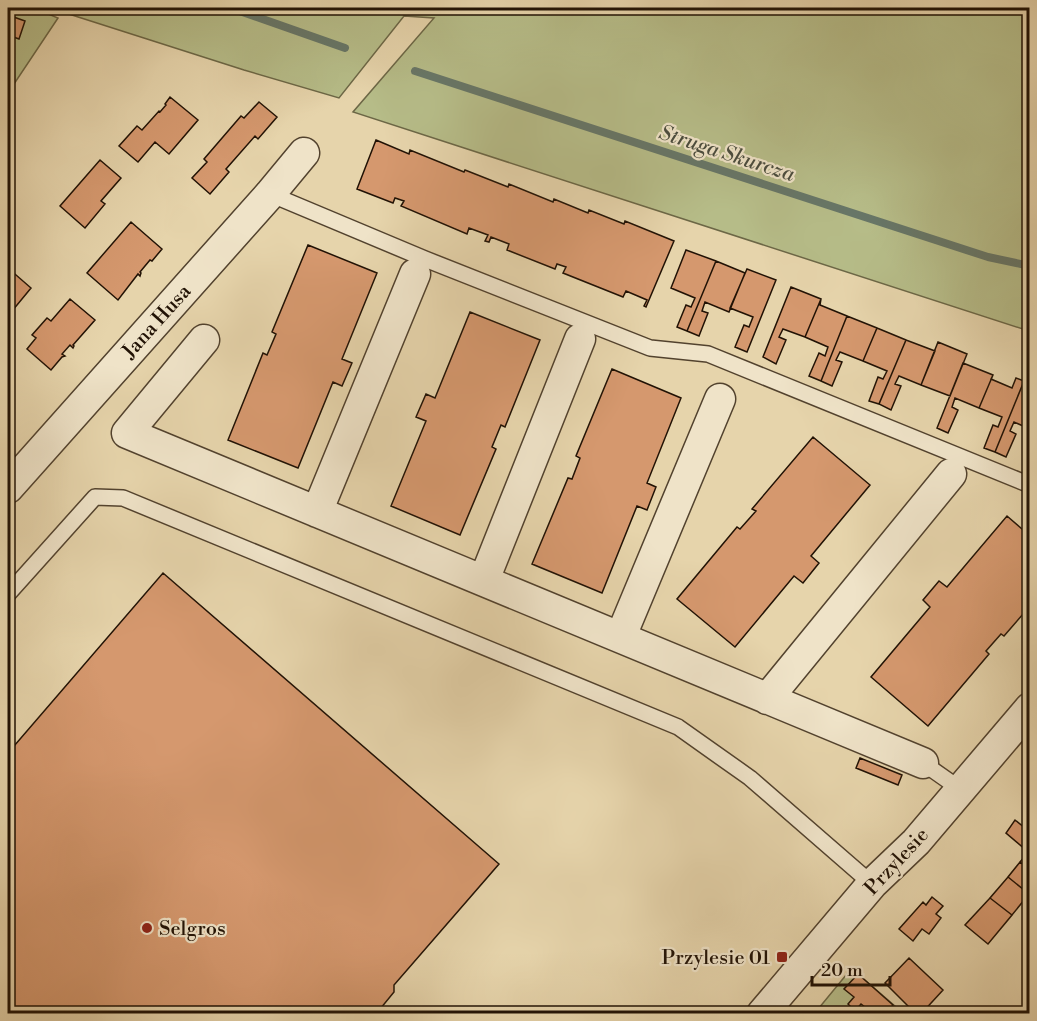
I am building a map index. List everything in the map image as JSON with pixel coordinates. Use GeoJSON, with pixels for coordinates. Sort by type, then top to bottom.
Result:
{"type":"FeatureCollection","features":[{"type":"Feature","properties":{"kind":"street","name":"Jana Husa"},"geometry":{"type":"LineString","coordinates":[[8,488],[304,153]]}},
{"type":"Feature","properties":{"kind":"street"},"geometry":{"type":"LineString","coordinates":[[317,512],[415,274]]}},
{"type":"Feature","properties":{"kind":"street"},"geometry":{"type":"LineString","coordinates":[[484,580],[580,339]]}},
{"type":"Feature","properties":{"kind":"street"},"geometry":{"type":"LineString","coordinates":[[204,340],[127,433],[923,763]]}},
{"type":"Feature","properties":{"kind":"street"},"geometry":{"type":"LineString","coordinates":[[621,636],[720,399]]}},
{"type":"Feature","properties":{"kind":"street"},"geometry":{"type":"LineString","coordinates":[[767,699],[951,474]]}},
{"type":"Feature","properties":{"kind":"street","name":"Przylesie"},"geometry":{"type":"LineString","coordinates":[[762,1014],[872,884],[916,842],[1029,708]]}},
{"type":"Feature","properties":{"kind":"lane"},"geometry":{"type":"LineString","coordinates":[[270,194],[425,259],[650,348],[708,354],[1029,485]]}},
{"type":"Feature","properties":{"kind":"lane"},"geometry":{"type":"LineString","coordinates":[[8,594],[95,496],[123,498],[678,727],[750,778],[872,884]]}},
{"type":"Feature","properties":{"kind":"lane"},"geometry":{"type":"LineString","coordinates":[[923,763],[960,789]]}},
{"type":"Feature","properties":{"kind":"green space"},"geometry":{"type":"Polygon","coordinates":[[[8,8],[34,8],[58,18],[8,93],[8,8]]]}},
{"type":"Feature","properties":{"kind":"green space"},"geometry":{"type":"Polygon","coordinates":[[[50,8],[1029,8],[1029,331],[353,112],[434,18],[404,16],[339,98],[50,8]]]}},
{"type":"Feature","properties":{"kind":"green space"},"geometry":{"type":"Polygon","coordinates":[[[851,969],[858,974],[903,1013],[814,1014],[851,969]]]}},
{"type":"Feature","properties":{"kind":"building"},"geometry":{"type":"Polygon","coordinates":[[[8,15],[25,21],[19,39],[8,35],[8,15]]]}},
{"type":"Feature","properties":{"kind":"building"},"geometry":{"type":"Polygon","coordinates":[[[170,97],[198,120],[169,154],[155,142],[138,162],[119,146],[137,126],[142,130],[166,105],[170,97]]]}},
{"type":"Feature","properties":{"kind":"building"},"geometry":{"type":"Polygon","coordinates":[[[259,102],[277,117],[258,139],[255,136],[226,169],[229,172],[210,194],[192,178],[207,162],[204,159],[241,116],[244,118],[259,102]]]}},
{"type":"Feature","properties":{"kind":"building"},"geometry":{"type":"Polygon","coordinates":[[[376,140],[409,154],[410,150],[508,187],[509,184],[553,202],[554,199],[624,224],[625,221],[674,241],[646,307],[644,306],[647,300],[626,291],[623,297],[563,273],[566,267],[557,264],[555,269],[507,250],[509,244],[491,237],[489,242],[485,241],[488,235],[469,228],[467,234],[401,206],[404,201],[395,198],[393,203],[357,189],[376,140]]]}},
{"type":"Feature","properties":{"kind":"building"},"geometry":{"type":"Polygon","coordinates":[[[100,160],[121,178],[101,201],[105,204],[85,228],[60,206],[100,160]]]}},
{"type":"Feature","properties":{"kind":"building"},"geometry":{"type":"Polygon","coordinates":[[[131,222],[162,249],[152,261],[150,260],[140,272],[140,276],[138,274],[118,300],[87,273],[131,222]]]}},
{"type":"Feature","properties":{"kind":"building"},"geometry":{"type":"Polygon","coordinates":[[[308,245],[377,273],[342,359],[352,363],[342,386],[333,382],[298,468],[228,440],[263,353],[267,355],[276,334],[272,332],[308,245]]]}},
{"type":"Feature","properties":{"kind":"building"},"geometry":{"type":"Polygon","coordinates":[[[686,250],[716,261],[687,331],[677,327],[686,305],[691,307],[695,298],[671,288],[686,250]]]}},
{"type":"Feature","properties":{"kind":"building"},"geometry":{"type":"Polygon","coordinates":[[[716,261],[745,273],[729,312],[705,302],[702,311],[708,313],[699,336],[687,331],[716,261]]]}},
{"type":"Feature","properties":{"kind":"building"},"geometry":{"type":"Polygon","coordinates":[[[8,268],[31,288],[8,316],[8,268]]]}},
{"type":"Feature","properties":{"kind":"building"},"geometry":{"type":"Polygon","coordinates":[[[747,269],[776,280],[747,352],[735,347],[744,325],[749,327],[753,317],[730,308],[747,269]]]}},
{"type":"Feature","properties":{"kind":"building"},"geometry":{"type":"Polygon","coordinates":[[[791,287],[821,299],[805,337],[783,329],[779,337],[786,340],[776,364],[763,357],[791,287]]]}},
{"type":"Feature","properties":{"kind":"building"},"geometry":{"type":"Polygon","coordinates":[[[70,299],[95,320],[73,345],[73,348],[70,345],[62,354],[65,356],[51,370],[27,349],[36,338],[32,335],[47,318],[51,321],[70,299]]]}},
{"type":"Feature","properties":{"kind":"building"},"geometry":{"type":"Polygon","coordinates":[[[821,299],[820,305],[847,316],[821,381],[809,376],[819,353],[825,356],[828,347],[805,337],[821,299]]]}},
{"type":"Feature","properties":{"kind":"building"},"geometry":{"type":"Polygon","coordinates":[[[470,312],[540,340],[505,427],[501,425],[492,447],[496,449],[460,535],[391,506],[426,421],[416,417],[426,394],[435,398],[470,312]]]}},
{"type":"Feature","properties":{"kind":"building"},"geometry":{"type":"Polygon","coordinates":[[[847,316],[877,328],[863,361],[840,352],[836,360],[842,362],[832,386],[821,381],[847,316]]]}},
{"type":"Feature","properties":{"kind":"building"},"geometry":{"type":"Polygon","coordinates":[[[877,328],[906,340],[879,404],[869,401],[878,377],[883,379],[887,371],[863,361],[877,328]]]}},
{"type":"Feature","properties":{"kind":"building"},"geometry":{"type":"Polygon","coordinates":[[[906,340],[935,351],[921,385],[899,376],[895,384],[901,386],[891,410],[879,404],[906,340]]]}},
{"type":"Feature","properties":{"kind":"building"},"geometry":{"type":"Polygon","coordinates":[[[938,342],[967,354],[950,396],[921,385],[938,342]]]}},
{"type":"Feature","properties":{"kind":"building"},"geometry":{"type":"Polygon","coordinates":[[[963,363],[993,375],[979,408],[955,398],[952,407],[958,410],[948,433],[937,428],[963,363]]]}},
{"type":"Feature","properties":{"kind":"building"},"geometry":{"type":"Polygon","coordinates":[[[612,369],[681,398],[647,483],[656,487],[647,510],[637,506],[602,593],[532,564],[568,478],[572,479],[580,458],[576,456],[612,369]]]}},
{"type":"Feature","properties":{"kind":"building"},"geometry":{"type":"Polygon","coordinates":[[[1016,378],[1024,381],[995,452],[984,448],[993,425],[998,427],[1002,417],[979,408],[991,379],[1012,388],[1016,378]]]}},
{"type":"Feature","properties":{"kind":"building"},"geometry":{"type":"Polygon","coordinates":[[[1022,386],[1030,390],[1030,429],[1014,422],[1010,431],[1016,434],[1006,457],[995,452],[1022,386]]]}},
{"type":"Feature","properties":{"kind":"building"},"geometry":{"type":"Polygon","coordinates":[[[813,437],[870,485],[811,556],[819,563],[803,583],[794,576],[735,647],[677,599],[737,527],[740,529],[756,511],[752,509],[813,437]]]}},
{"type":"Feature","properties":{"kind":"building"},"geometry":{"type":"Polygon","coordinates":[[[1007,516],[1030,536],[1030,606],[1004,636],[1001,634],[986,651],[989,654],[928,726],[871,677],[930,607],[923,600],[939,581],[947,587],[1007,516]]]}},
{"type":"Feature","properties":{"kind":"building"},"geometry":{"type":"Polygon","coordinates":[[[163,573],[499,864],[394,985],[394,992],[376,1014],[8,1014],[8,753],[163,573]]]}},
{"type":"Feature","properties":{"kind":"building"},"geometry":{"type":"Polygon","coordinates":[[[860,758],[902,775],[898,785],[856,768],[860,758]]]}},
{"type":"Feature","properties":{"kind":"building"},"geometry":{"type":"Polygon","coordinates":[[[1015,820],[1030,832],[1030,848],[1027,851],[1006,833],[1015,820]]]}},
{"type":"Feature","properties":{"kind":"building"},"geometry":{"type":"Polygon","coordinates":[[[1030,848],[1030,870],[1020,862],[1030,848]]]}},
{"type":"Feature","properties":{"kind":"building"},"geometry":{"type":"Polygon","coordinates":[[[1020,862],[1030,870],[1029,894],[1008,877],[1020,862]]]}},
{"type":"Feature","properties":{"kind":"building"},"geometry":{"type":"Polygon","coordinates":[[[1008,877],[1029,894],[1012,915],[990,898],[1008,877]]]}},
{"type":"Feature","properties":{"kind":"building"},"geometry":{"type":"Polygon","coordinates":[[[932,897],[943,906],[936,914],[941,918],[929,934],[922,929],[913,941],[899,929],[923,902],[926,905],[932,897]]]}},
{"type":"Feature","properties":{"kind":"building"},"geometry":{"type":"Polygon","coordinates":[[[990,898],[1012,915],[988,944],[965,925],[990,898]]]}},
{"type":"Feature","properties":{"kind":"building"},"geometry":{"type":"Polygon","coordinates":[[[909,958],[943,990],[921,1014],[916,1014],[885,983],[909,958]]]}},
{"type":"Feature","properties":{"kind":"building"},"geometry":{"type":"Polygon","coordinates":[[[858,974],[893,1005],[885,1014],[874,1014],[861,1004],[855,1011],[848,1004],[854,997],[844,989],[858,974]]]}},
{"type":"Feature","properties":{"kind":"waterway","name":"Struga Skurcza"},"geometry":{"type":"LineString","coordinates":[[231,8],[345,48]]}},
{"type":"Feature","properties":{"kind":"waterway","name":"Struga Skurcza"},"geometry":{"type":"LineString","coordinates":[[415,71],[988,257],[1030,266]]}},
{"type":"Feature","properties":{"kind":"place","name":"Selgros"},"geometry":{"type":"Point","coordinates":[147,928]}},
{"type":"Feature","properties":{"kind":"place","name":"Przylesie 01"},"geometry":{"type":"Point","coordinates":[782,957]}}]}
